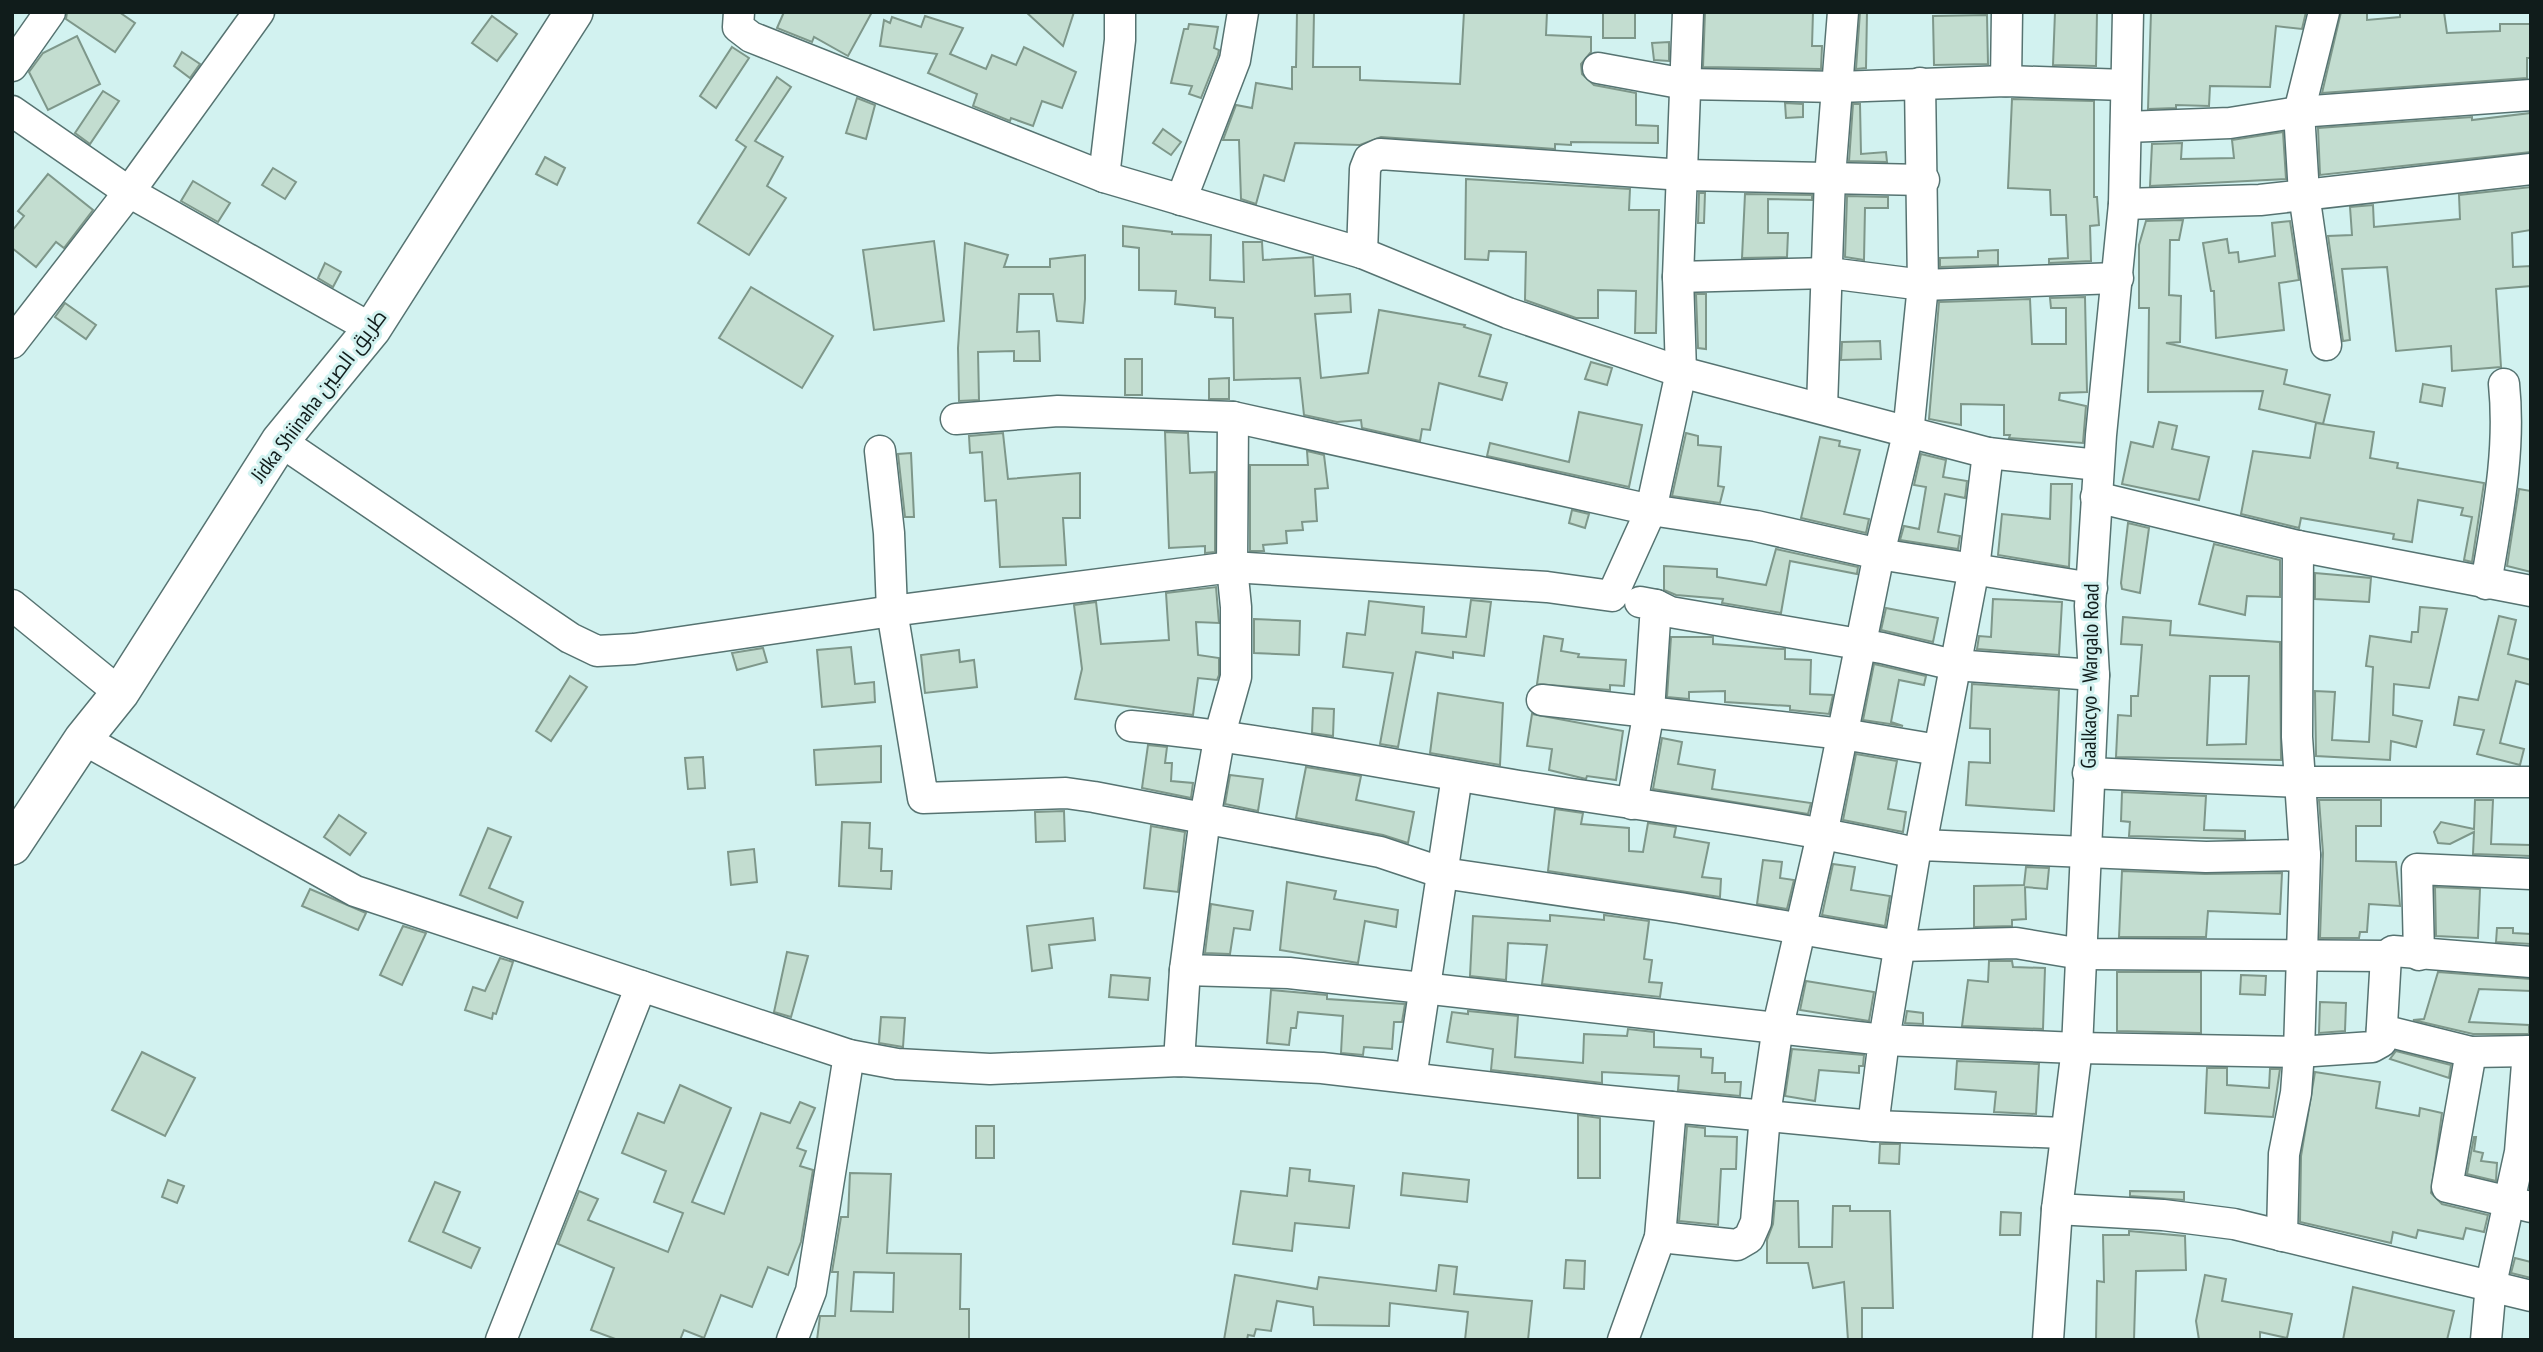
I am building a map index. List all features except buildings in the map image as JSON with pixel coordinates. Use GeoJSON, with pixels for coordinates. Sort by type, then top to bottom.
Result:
{"type":"FeatureCollection","features":[{"type":"Feature","properties":{"kind":"main road","name":"Jidka Shiinaha طريق الصين"},"geometry":{"type":"LineString","coordinates":[[12,846],[83,739],[120,693],[279,441],[372,329],[574,12]]}},
{"type":"Feature","properties":{"kind":"street"},"geometry":{"type":"LineString","coordinates":[[12,66],[50,12]]}},
{"type":"Feature","properties":{"kind":"street"},"geometry":{"type":"LineString","coordinates":[[12,344],[129,192],[259,12]]}},
{"type":"Feature","properties":{"kind":"street"},"geometry":{"type":"LineString","coordinates":[[739,12],[738,27],[751,37],[1104,177],[1362,253],[1508,313],[1681,372],[1822,407],[1908,434],[1988,453],[2098,465]]}},
{"type":"Feature","properties":{"kind":"street"},"geometry":{"type":"LineString","coordinates":[[1104,177],[1120,40],[1120,12]]}},
{"type":"Feature","properties":{"kind":"street"},"geometry":{"type":"LineString","coordinates":[[1181,200],[1235,61],[1243,12]]}},
{"type":"Feature","properties":{"kind":"street"},"geometry":{"type":"LineString","coordinates":[[1612,596],[1651,510],[1681,372],[1678,276],[1684,175],[1688,12]]}},
{"type":"Feature","properties":{"kind":"street"},"geometry":{"type":"LineString","coordinates":[[1822,407],[1829,273],[1830,177],[1843,12]]}},
{"type":"Feature","properties":{"kind":"street"},"geometry":{"type":"LineString","coordinates":[[2006,81],[2007,12]]}},
{"type":"Feature","properties":{"kind":"street","name":"Gaalkacyo - Wargalo Road"},"geometry":{"type":"LineString","coordinates":[[2048,1340],[2057,1209],[2077,1048],[2094,675],[2090,606],[2095,497],[2124,204],[2128,12]]}},
{"type":"Feature","properties":{"kind":"street"},"geometry":{"type":"LineString","coordinates":[[2324,12],[2299,112],[2304,194],[2326,345]]}},
{"type":"Feature","properties":{"kind":"street"},"geometry":{"type":"LineString","coordinates":[[1598,68],[1685,84],[1838,87],[2006,81],[2126,85]]}},
{"type":"Feature","properties":{"kind":"street"},"geometry":{"type":"LineString","coordinates":[[1660,1237],[1737,1245],[1749,1238],[1756,1222],[1765,1115],[1777,1026],[1822,835],[1859,645],[1908,434],[1923,285],[1924,180],[1920,83]]}},
{"type":"Feature","properties":{"kind":"street"},"geometry":{"type":"LineString","coordinates":[[2126,127],[2230,123],[2299,112],[2531,95]]}},
{"type":"Feature","properties":{"kind":"street"},"geometry":{"type":"LineString","coordinates":[[12,111],[129,192],[372,329]]}},
{"type":"Feature","properties":{"kind":"street"},"geometry":{"type":"LineString","coordinates":[[1362,253],[1365,169],[1369,159],[1380,154],[1684,175],[1924,180]]}},
{"type":"Feature","properties":{"kind":"street"},"geometry":{"type":"LineString","coordinates":[[2124,204],[2225,202],[2531,169]]}},
{"type":"Feature","properties":{"kind":"street"},"geometry":{"type":"LineString","coordinates":[[1678,276],[1829,273],[1923,285],[2118,278]]}},
{"type":"Feature","properties":{"kind":"street"},"geometry":{"type":"LineString","coordinates":[[2486,584],[2505,472],[2507,413],[2504,384]]}},
{"type":"Feature","properties":{"kind":"street"},"geometry":{"type":"LineString","coordinates":[[956,419],[1058,411],[1233,417],[1651,510],[1756,526],[1879,554],[2092,589]]}},
{"type":"Feature","properties":{"kind":"street"},"geometry":{"type":"LineString","coordinates":[[1179,1061],[1185,970],[1205,818],[1220,734],[1236,677],[1236,607],[1232,567],[1233,417]]}},
{"type":"Feature","properties":{"kind":"street"},"geometry":{"type":"LineString","coordinates":[[279,441],[570,638],[597,651],[702,640],[892,611],[1232,567],[1548,587],[1612,596],[1670,612],[1859,645],[1954,665],[2094,675]]}},
{"type":"Feature","properties":{"kind":"street"},"geometry":{"type":"LineString","coordinates":[[880,451],[892,611],[923,798],[1066,793],[1380,852],[1443,873],[1680,908],[1899,946],[2016,943],[2081,954],[2301,957],[2386,957],[2393,951],[2418,955],[2531,961]]}},
{"type":"Feature","properties":{"kind":"street"},"geometry":{"type":"LineString","coordinates":[[1873,1126],[1899,946],[1974,568],[1988,453]]}},
{"type":"Feature","properties":{"kind":"street"},"geometry":{"type":"LineString","coordinates":[[2095,497],[2298,547],[2531,591]]}},
{"type":"Feature","properties":{"kind":"street"},"geometry":{"type":"LineString","coordinates":[[2282,1236],[2284,1154],[2296,1093],[2299,1052],[2305,855],[2300,782],[2298,547]]}},
{"type":"Feature","properties":{"kind":"street"},"geometry":{"type":"LineString","coordinates":[[12,606],[120,693]]}},
{"type":"Feature","properties":{"kind":"street"},"geometry":{"type":"LineString","coordinates":[[1632,804],[1649,712],[1656,606]]}},
{"type":"Feature","properties":{"kind":"street"},"geometry":{"type":"LineString","coordinates":[[1542,699],[1843,734],[1926,748],[1937,754]]}},
{"type":"Feature","properties":{"kind":"street"},"geometry":{"type":"LineString","coordinates":[[1131,726],[1220,734],[1457,776],[1718,815],[1822,835],[1918,849],[2084,851],[2206,857],[2305,855]]}},
{"type":"Feature","properties":{"kind":"street"},"geometry":{"type":"LineString","coordinates":[[83,739],[355,891],[849,1055],[897,1064],[990,1069],[1179,1061],[1322,1068],[1671,1107],[1873,1126],[2066,1133]]}},
{"type":"Feature","properties":{"kind":"street"},"geometry":{"type":"LineString","coordinates":[[2088,773],[2300,782],[2531,782]]}},
{"type":"Feature","properties":{"kind":"street"},"geometry":{"type":"LineString","coordinates":[[1411,1079],[1427,988],[1457,776]]}},
{"type":"Feature","properties":{"kind":"street"},"geometry":{"type":"LineString","coordinates":[[2418,955],[2417,869],[2531,874]]}},
{"type":"Feature","properties":{"kind":"street"},"geometry":{"type":"LineString","coordinates":[[1185,970],[1289,973],[1596,1010],[1777,1026],[1884,1040],[2077,1048],[2299,1052],[2372,1047],[2381,1042],[2386,957]]}},
{"type":"Feature","properties":{"kind":"street"},"geometry":{"type":"LineString","coordinates":[[501,1340],[640,986]]}},
{"type":"Feature","properties":{"kind":"street"},"geometry":{"type":"LineString","coordinates":[[2382,1030],[2471,1052],[2529,1051],[2520,1152],[2520,1204],[2491,1284],[2486,1340]]}},
{"type":"Feature","properties":{"kind":"street"},"geometry":{"type":"LineString","coordinates":[[2471,1052],[2447,1187],[2520,1204]]}},
{"type":"Feature","properties":{"kind":"street"},"geometry":{"type":"LineString","coordinates":[[792,1340],[811,1291],[849,1055]]}},
{"type":"Feature","properties":{"kind":"street"},"geometry":{"type":"LineString","coordinates":[[1623,1340],[1660,1237],[1671,1107]]}},
{"type":"Feature","properties":{"kind":"street"},"geometry":{"type":"LineString","coordinates":[[2057,1209],[2163,1214],[2234,1224],[2491,1284],[2531,1296]]}}]}
